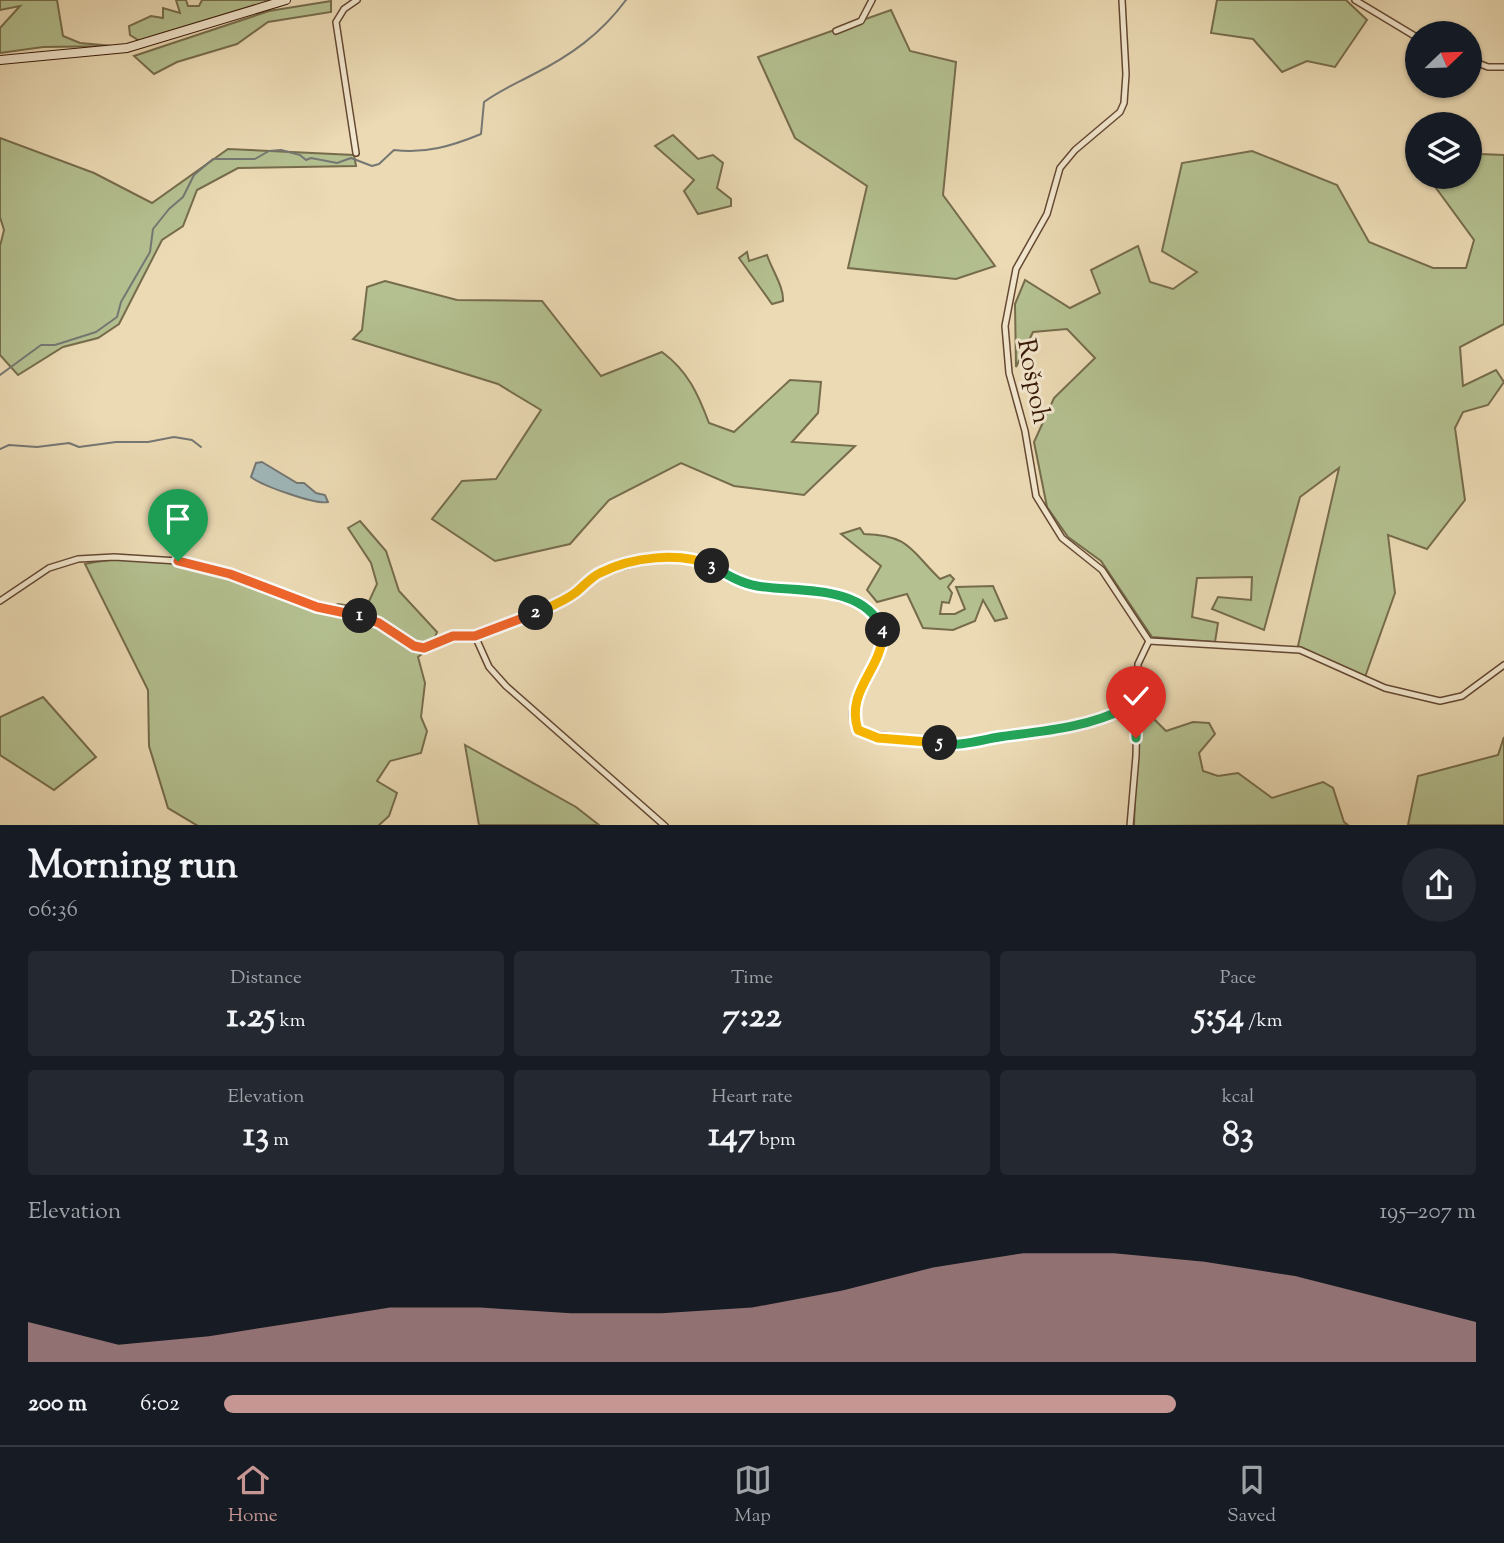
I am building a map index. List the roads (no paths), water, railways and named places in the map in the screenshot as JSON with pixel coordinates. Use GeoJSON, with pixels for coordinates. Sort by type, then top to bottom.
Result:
{"type":"FeatureCollection","features":[{"type":"Feature","properties":{"kind":"street"},"geometry":{"type":"LineString","coordinates":[[0,60],[127,48],[286,0]]}},
{"type":"Feature","properties":{"kind":"street"},"geometry":{"type":"LineString","coordinates":[[356,153],[336,22],[344,9],[357,0]]}},
{"type":"Feature","properties":{"kind":"street"},"geometry":{"type":"LineString","coordinates":[[836,31],[861,21],[872,0]]}},
{"type":"Feature","properties":{"kind":"street","name":"Rošpoh"},"geometry":{"type":"LineString","coordinates":[[1122,0],[1126,74],[1124,103],[1120,112],[1075,150],[1060,169],[1047,214],[1016,269],[1005,326],[1009,373],[1025,431],[1036,496],[1062,538],[1102,570],[1149,641]]}},
{"type":"Feature","properties":{"kind":"street"},"geometry":{"type":"LineString","coordinates":[[1355,0],[1405,30]]}},
{"type":"Feature","properties":{"kind":"street"},"geometry":{"type":"LineString","coordinates":[[1482,64],[1504,67]]}},
{"type":"Feature","properties":{"kind":"street"},"geometry":{"type":"LineString","coordinates":[[0,601],[49,568],[78,559],[114,557],[178,561],[230,574],[317,607],[366,616],[414,646],[424,648],[453,636],[475,636],[552,606],[601,572],[649,560],[693,558],[757,586],[810,589],[869,608],[883,630],[883,645],[854,704],[855,722],[862,733],[878,738],[957,744],[1082,724],[1116,713],[1136,701]]}},
{"type":"Feature","properties":{"kind":"street"},"geometry":{"type":"LineString","coordinates":[[475,636],[489,667],[506,686],[664,825]]}},
{"type":"Feature","properties":{"kind":"street"},"geometry":{"type":"LineString","coordinates":[[1130,825],[1140,655],[1149,641],[1300,650],[1385,688],[1440,701],[1462,696],[1504,665]]}},
{"type":"Feature","properties":{"kind":"water"},"geometry":{"type":"Polygon","coordinates":[[[262,462],[297,483],[304,483],[316,493],[325,495],[328,502],[302,498],[257,481],[251,477],[256,463],[262,462]]]}},
{"type":"Feature","properties":{"kind":"waterway"},"geometry":{"type":"LineString","coordinates":[[0,375],[41,345],[55,345],[96,332],[117,317],[121,302],[150,252],[153,229],[183,197],[194,175],[213,159],[255,159],[269,151],[281,150],[300,155],[306,160],[311,158],[337,163],[351,158],[372,166],[379,164],[394,150],[428,150],[481,134],[484,102],[572,52],[595,34],[626,0]]}},
{"type":"Feature","properties":{"kind":"waterway"},"geometry":{"type":"LineString","coordinates":[[0,449],[9,445],[37,447],[69,443],[79,447],[116,442],[148,442],[174,437],[192,440],[201,447]]}}]}
